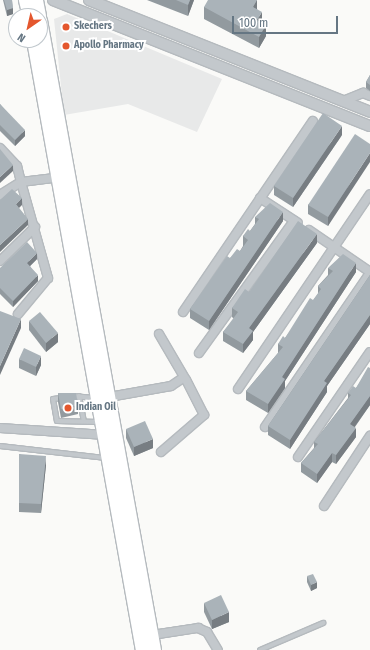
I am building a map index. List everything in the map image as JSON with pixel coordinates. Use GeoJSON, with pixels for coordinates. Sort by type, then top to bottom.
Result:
{"type":"FeatureCollection","features":[{"type":"Feature","properties":{"kind":"main road"},"geometry":{"type":"LineString","coordinates":[[35,48],[59,178],[154,650]]}},
{"type":"Feature","properties":{"kind":"main road"},"geometry":{"type":"LineString","coordinates":[[45,48],[104,398],[103,422],[142,650]]}},
{"type":"Feature","properties":{"kind":"street"},"geometry":{"type":"LineString","coordinates":[[53,0],[370,126]]}},
{"type":"Feature","properties":{"kind":"street"},"geometry":{"type":"LineString","coordinates":[[89,0],[370,112]]}},
{"type":"Feature","properties":{"kind":"street"},"geometry":{"type":"LineString","coordinates":[[344,101],[368,94]]}},
{"type":"Feature","properties":{"kind":"street"},"geometry":{"type":"LineString","coordinates":[[183,312],[313,121]]}},
{"type":"Feature","properties":{"kind":"street"},"geometry":{"type":"LineString","coordinates":[[0,148],[17,166],[48,278],[18,314]]}},
{"type":"Feature","properties":{"kind":"street"},"geometry":{"type":"LineString","coordinates":[[0,195],[21,182],[59,178]]}},
{"type":"Feature","properties":{"kind":"street"},"geometry":{"type":"LineString","coordinates":[[238,389],[333,246],[370,194]]}},
{"type":"Feature","properties":{"kind":"street"},"geometry":{"type":"LineString","coordinates":[[260,198],[370,272],[264,427]]}},
{"type":"Feature","properties":{"kind":"street"},"geometry":{"type":"LineString","coordinates":[[200,353],[294,220]]}},
{"type":"Feature","properties":{"kind":"street"},"geometry":{"type":"LineString","coordinates":[[0,261],[35,227]]}},
{"type":"Feature","properties":{"kind":"street"},"geometry":{"type":"LineString","coordinates":[[159,334],[204,415],[161,452]]}},
{"type":"Feature","properties":{"kind":"street"},"geometry":{"type":"LineString","coordinates":[[298,457],[370,352]]}},
{"type":"Feature","properties":{"kind":"street"},"geometry":{"type":"LineString","coordinates":[[104,398],[171,386],[183,379]]}},
{"type":"Feature","properties":{"kind":"street"},"geometry":{"type":"LineString","coordinates":[[0,428],[106,435]]}},
{"type":"Feature","properties":{"kind":"street"},"geometry":{"type":"LineString","coordinates":[[324,506],[370,436]]}},
{"type":"Feature","properties":{"kind":"street"},"geometry":{"type":"LineString","coordinates":[[152,635],[198,628],[207,632],[218,650]]}},
{"type":"Feature","properties":{"kind":"lane"},"geometry":{"type":"LineString","coordinates":[[79,396],[84,421]]}},
{"type":"Feature","properties":{"kind":"lane"},"geometry":{"type":"LineString","coordinates":[[103,422],[57,421],[52,398],[79,396],[104,398]]}},
{"type":"Feature","properties":{"kind":"lane"},"geometry":{"type":"LineString","coordinates":[[0,446],[110,459]]}},
{"type":"Feature","properties":{"kind":"lane"},"geometry":{"type":"LineString","coordinates":[[260,650],[323,623]]}},
{"type":"Feature","properties":{"kind":"shaded area"},"geometry":{"type":"Polygon","coordinates":[[[67,14],[222,79],[197,132],[128,104],[64,115],[54,19],[67,14]]]}},
{"type":"Feature","properties":{"kind":"building"},"geometry":{"type":"Polygon","coordinates":[[[4,0],[12,0],[13,8],[8,8],[7,10],[4,0]]]}},
{"type":"Feature","properties":{"kind":"building"},"geometry":{"type":"Polygon","coordinates":[[[176,0],[190,0],[188,5],[176,0]]]}},
{"type":"Feature","properties":{"kind":"building"},"geometry":{"type":"Polygon","coordinates":[[[208,0],[257,0],[253,7],[262,12],[257,20],[266,25],[259,37],[204,7],[208,0]]]}},
{"type":"Feature","properties":{"kind":"building"},"geometry":{"type":"Polygon","coordinates":[[[370,75],[370,85],[366,82],[370,75]]]}},
{"type":"Feature","properties":{"kind":"building"},"geometry":{"type":"Polygon","coordinates":[[[0,104],[25,130],[15,140],[0,125],[0,104]]]}},
{"type":"Feature","properties":{"kind":"building"},"geometry":{"type":"Polygon","coordinates":[[[323,113],[342,126],[293,198],[274,186],[323,113]]]}},
{"type":"Feature","properties":{"kind":"building"},"geometry":{"type":"Polygon","coordinates":[[[355,134],[370,144],[370,153],[328,217],[308,205],[355,134]]]}},
{"type":"Feature","properties":{"kind":"building"},"geometry":{"type":"Polygon","coordinates":[[[0,149],[13,165],[0,177],[0,149]]]}},
{"type":"Feature","properties":{"kind":"building"},"geometry":{"type":"Polygon","coordinates":[[[12,189],[22,198],[16,204],[28,219],[0,245],[0,200],[12,189]]]}},
{"type":"Feature","properties":{"kind":"building"},"geometry":{"type":"Polygon","coordinates":[[[270,203],[283,212],[209,321],[190,309],[227,256],[230,258],[237,249],[240,251],[248,240],[243,236],[248,229],[250,231],[259,219],[255,217],[270,203]]]}},
{"type":"Feature","properties":{"kind":"building"},"geometry":{"type":"Polygon","coordinates":[[[298,221],[317,234],[249,328],[253,331],[243,344],[223,332],[238,312],[232,308],[245,289],[249,292],[298,221]]]}},
{"type":"Feature","properties":{"kind":"building"},"geometry":{"type":"Polygon","coordinates":[[[27,242],[37,253],[27,263],[38,275],[13,301],[0,288],[0,268],[27,242]]]}},
{"type":"Feature","properties":{"kind":"building"},"geometry":{"type":"Polygon","coordinates":[[[343,254],[356,263],[282,377],[285,379],[268,404],[246,391],[283,347],[278,344],[283,336],[285,338],[310,298],[313,300],[321,289],[318,286],[333,271],[328,268],[343,254]]]}},
{"type":"Feature","properties":{"kind":"building"},"geometry":{"type":"Polygon","coordinates":[[[370,275],[370,315],[324,381],[327,383],[290,440],[268,426],[370,275]]]}},
{"type":"Feature","properties":{"kind":"building"},"geometry":{"type":"Polygon","coordinates":[[[0,311],[21,319],[0,366],[0,311]]]}},
{"type":"Feature","properties":{"kind":"building"},"geometry":{"type":"Polygon","coordinates":[[[40,312],[58,333],[46,343],[29,321],[40,312]]]}},
{"type":"Feature","properties":{"kind":"building"},"geometry":{"type":"Polygon","coordinates":[[[24,348],[41,356],[36,367],[19,359],[24,348]]]}},
{"type":"Feature","properties":{"kind":"building"},"geometry":{"type":"Polygon","coordinates":[[[368,367],[370,368],[370,396],[350,424],[356,428],[336,455],[332,453],[317,474],[301,463],[318,444],[314,442],[351,395],[348,393],[353,386],[356,388],[368,367]]]}},
{"type":"Feature","properties":{"kind":"building"},"geometry":{"type":"Polygon","coordinates":[[[58,393],[76,393],[78,405],[61,409],[58,393]]]}},
{"type":"Feature","properties":{"kind":"building"},"geometry":{"type":"Polygon","coordinates":[[[145,421],[153,439],[134,447],[126,429],[145,421]]]}},
{"type":"Feature","properties":{"kind":"building"},"geometry":{"type":"Polygon","coordinates":[[[19,454],[46,456],[41,504],[19,503],[19,454]]]}},
{"type":"Feature","properties":{"kind":"building"},"geometry":{"type":"Polygon","coordinates":[[[313,574],[317,582],[311,585],[307,576],[313,574]]]}},
{"type":"Feature","properties":{"kind":"building"},"geometry":{"type":"Polygon","coordinates":[[[221,595],[229,612],[212,620],[204,603],[221,595]]]}},
{"type":"Feature","properties":{"kind":"place","name":"Skechers"},"geometry":{"type":"Point","coordinates":[66,27]}},
{"type":"Feature","properties":{"kind":"place","name":"Apollo Pharmacy"},"geometry":{"type":"Point","coordinates":[66,46]}},
{"type":"Feature","properties":{"kind":"place","name":"Indian Oil"},"geometry":{"type":"Point","coordinates":[68,408]}}]}
